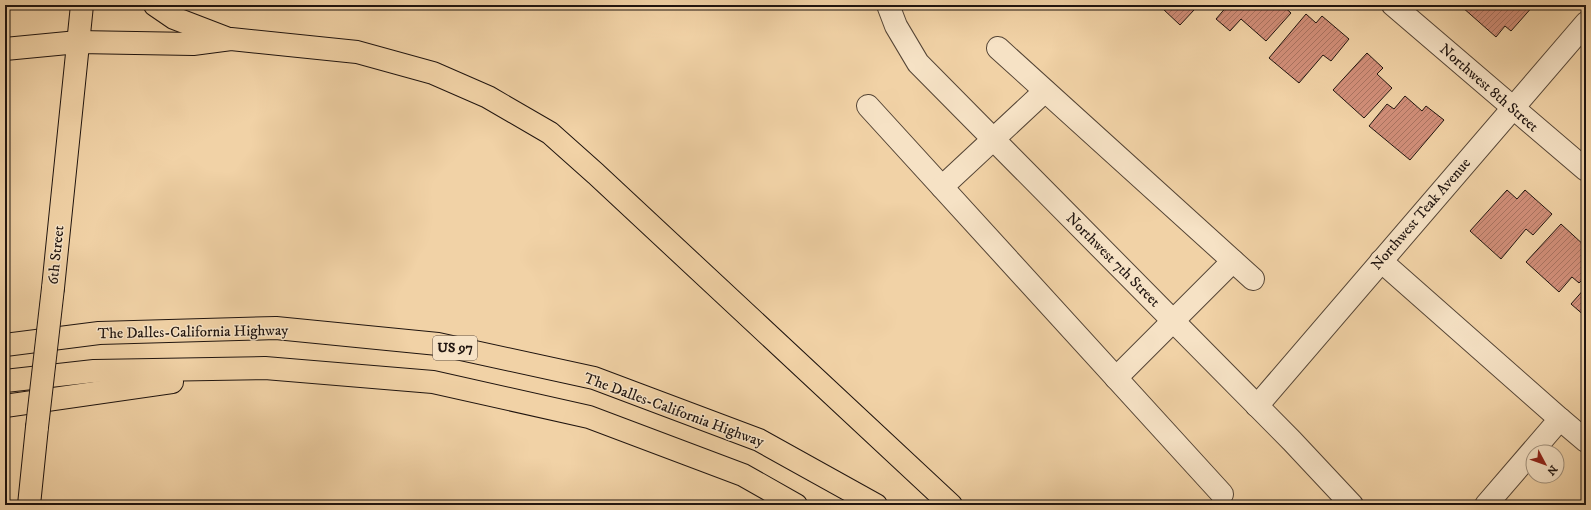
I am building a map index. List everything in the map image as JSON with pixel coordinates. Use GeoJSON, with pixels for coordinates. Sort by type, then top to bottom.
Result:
{"type":"FeatureCollection","features":[{"type":"Feature","properties":{"kind":"main road","name":"6th Street"},"geometry":{"type":"LineString","coordinates":[[29,505],[82,5]]}},
{"type":"Feature","properties":{"kind":"main road"},"geometry":{"type":"LineString","coordinates":[[155,5],[174,18],[231,39],[357,52],[433,73],[488,97],[550,133],[596,174],[951,505]]}},
{"type":"Feature","properties":{"kind":"main road"},"geometry":{"type":"LineString","coordinates":[[5,49],[78,42],[193,44],[231,39]]}},
{"type":"Feature","properties":{"kind":"main road","name":"The Dalles-California Highway"},"geometry":{"type":"LineString","coordinates":[[5,345],[99,333],[276,328],[438,344],[601,380],[759,440],[876,505]]}},
{"type":"Feature","properties":{"kind":"main road"},"geometry":{"type":"LineString","coordinates":[[5,406],[265,368]]}},
{"type":"Feature","properties":{"kind":"main road","name":"US 97"},"geometry":{"type":"LineString","coordinates":[[5,381],[94,371],[265,368],[432,382],[589,418],[743,475],[796,505]]}},
{"type":"Feature","properties":{"kind":"street","name":"Northwest 7th Street"},"geometry":{"type":"LineString","coordinates":[[888,5],[896,26],[918,63],[1257,406],[1352,505]]}},
{"type":"Feature","properties":{"kind":"street","name":"Northwest 8th Street"},"geometry":{"type":"LineString","coordinates":[[1393,5],[1512,109],[1586,170]]}},
{"type":"Feature","properties":{"kind":"street","name":"Northwest Teak Avenue"},"geometry":{"type":"LineString","coordinates":[[1257,406],[1586,23]]}},
{"type":"Feature","properties":{"kind":"street"},"geometry":{"type":"LineString","coordinates":[[998,48],[1253,280]]}},
{"type":"Feature","properties":{"kind":"street"},"geometry":{"type":"LineString","coordinates":[[942,187],[1045,91]]}},
{"type":"Feature","properties":{"kind":"street"},"geometry":{"type":"LineString","coordinates":[[868,106],[1222,494]]}},
{"type":"Feature","properties":{"kind":"street"},"geometry":{"type":"LineString","coordinates":[[1116,378],[1233,261]]}},
{"type":"Feature","properties":{"kind":"street"},"geometry":{"type":"LineString","coordinates":[[1381,261],[1586,441]]}},
{"type":"Feature","properties":{"kind":"street"},"geometry":{"type":"LineString","coordinates":[[1486,505],[1560,419]]}},
{"type":"Feature","properties":{"kind":"building"},"geometry":{"type":"Polygon","coordinates":[[[1167,5],[1188,5],[1194,10],[1180,25],[1163,9],[1167,5]]]}},
{"type":"Feature","properties":{"kind":"building"},"geometry":{"type":"Polygon","coordinates":[[[1228,5],[1282,5],[1291,13],[1266,41],[1241,19],[1230,31],[1216,19],[1228,5]]]}},
{"type":"Feature","properties":{"kind":"building"},"geometry":{"type":"Polygon","coordinates":[[[1463,5],[1534,5],[1511,31],[1505,26],[1496,37],[1462,7],[1463,5]]]}},
{"type":"Feature","properties":{"kind":"building"},"geometry":{"type":"Polygon","coordinates":[[[1306,14],[1316,23],[1322,16],[1349,39],[1331,61],[1323,55],[1299,83],[1269,58],[1306,14]]]}},
{"type":"Feature","properties":{"kind":"building"},"geometry":{"type":"Polygon","coordinates":[[[1367,53],[1383,68],[1377,74],[1392,88],[1364,118],[1333,90],[1367,53]]]}},
{"type":"Feature","properties":{"kind":"building"},"geometry":{"type":"Polygon","coordinates":[[[1405,96],[1422,111],[1426,106],[1444,120],[1410,160],[1369,126],[1387,104],[1394,109],[1405,96]]]}},
{"type":"Feature","properties":{"kind":"building"},"geometry":{"type":"Polygon","coordinates":[[[1507,190],[1517,199],[1525,190],[1552,214],[1533,235],[1526,229],[1501,259],[1470,231],[1507,190]]]}},
{"type":"Feature","properties":{"kind":"building"},"geometry":{"type":"Polygon","coordinates":[[[1561,224],[1586,247],[1586,260],[1584,262],[1586,264],[1586,276],[1579,283],[1572,277],[1559,292],[1526,262],[1561,224]]]}},
{"type":"Feature","properties":{"kind":"building"},"geometry":{"type":"Polygon","coordinates":[[[1586,287],[1586,317],[1571,304],[1586,287]]]}}]}
